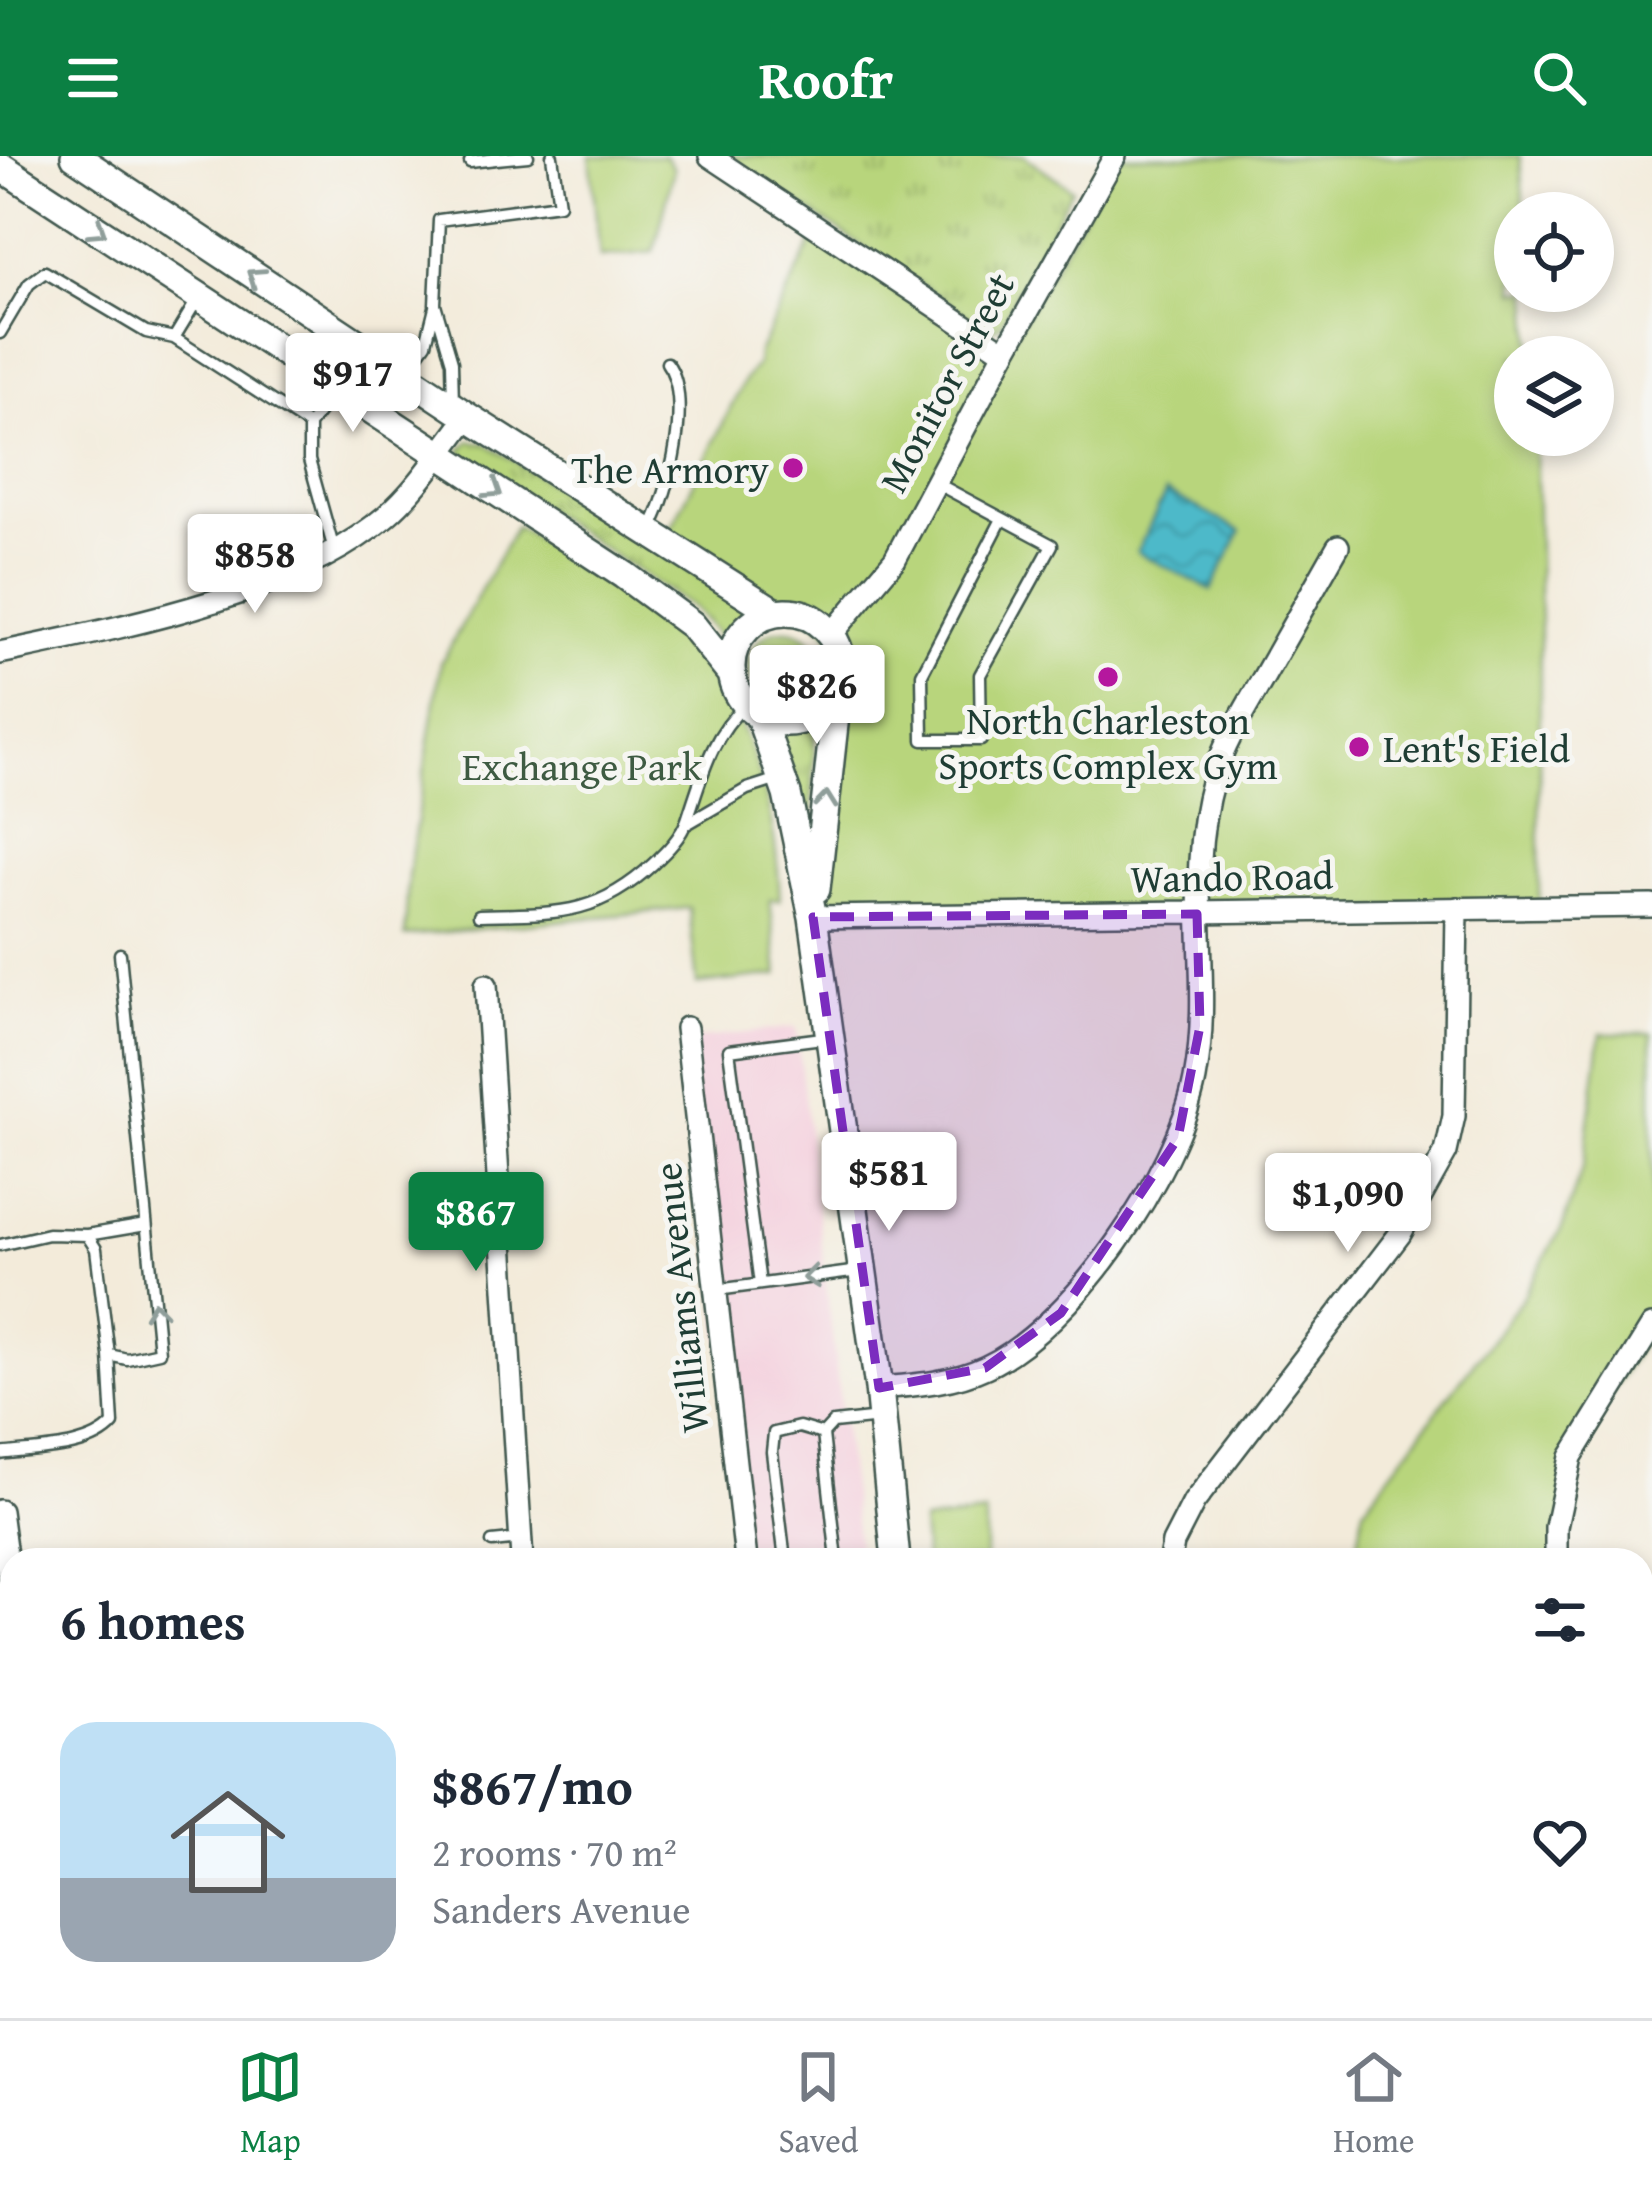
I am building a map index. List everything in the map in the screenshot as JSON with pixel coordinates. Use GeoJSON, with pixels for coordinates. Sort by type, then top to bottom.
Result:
{"type":"FeatureCollection","features":[{"type":"Feature","properties":{"kind":"street"},"geometry":{"type":"LineString","coordinates":[[75,156],[461,412],[776,613],[807,616],[831,635],[839,650],[838,684],[813,917]]}},
{"type":"Feature","properties":{"kind":"street"},"geometry":{"type":"LineString","coordinates":[[710,156],[1005,352]]}},
{"type":"Feature","properties":{"kind":"street","name":"Monitor Street"},"geometry":{"type":"LineString","coordinates":[[831,635],[895,559],[1115,156]]}},
{"type":"Feature","properties":{"kind":"street"},"geometry":{"type":"LineString","coordinates":[[0,166],[624,575],[692,625],[732,675],[782,778],[813,917],[879,1388],[895,1548]]}},
{"type":"Feature","properties":{"kind":"street"},"geometry":{"type":"LineString","coordinates":[[0,652],[232,594],[283,576],[334,550],[391,513],[439,454],[461,412]]}},
{"type":"Feature","properties":{"kind":"street"},"geometry":{"type":"LineString","coordinates":[[879,1388],[933,1384],[985,1368],[1026,1343],[1061,1313],[1149,1193],[1178,1138],[1195,1078],[1200,1026],[1199,840],[1214,776],[1237,724],[1338,546]]}},
{"type":"Feature","properties":{"kind":"street"},"geometry":{"type":"LineString","coordinates":[[732,675],[737,642],[747,628],[776,613]]}},
{"type":"Feature","properties":{"kind":"street"},"geometry":{"type":"LineString","coordinates":[[752,709],[774,720],[806,718],[820,710],[838,684]]}},
{"type":"Feature","properties":{"kind":"street","name":"Wando Road"},"geometry":{"type":"LineString","coordinates":[[813,917],[1652,906]]}},
{"type":"Feature","properties":{"kind":"street"},"geometry":{"type":"LineString","coordinates":[[1172,1548],[1194,1502],[1400,1234],[1446,1152],[1454,1116],[1456,908]]}},
{"type":"Feature","properties":{"kind":"street"},"geometry":{"type":"LineString","coordinates":[[486,985],[521,1548]]}},
{"type":"Feature","properties":{"kind":"street","name":"Williams Avenue"},"geometry":{"type":"LineString","coordinates":[[686,1028],[745,1548]]}},
{"type":"Feature","properties":{"kind":"street"},"geometry":{"type":"LineString","coordinates":[[1556,1548],[1571,1456],[1652,1326]]}},
{"type":"Feature","properties":{"kind":"street"},"geometry":{"type":"LineString","coordinates":[[0,1510],[5,1548]]}},
{"type":"Feature","properties":{"kind":"lane"},"geometry":{"type":"LineString","coordinates":[[470,162],[527,156]]}},
{"type":"Feature","properties":{"kind":"lane"},"geometry":{"type":"LineString","coordinates":[[403,374],[426,343],[435,304],[439,220],[559,204],[552,156]]}},
{"type":"Feature","properties":{"kind":"lane"},"geometry":{"type":"LineString","coordinates":[[0,332],[29,284],[44,272],[146,332],[174,338],[309,424]]}},
{"type":"Feature","properties":{"kind":"lane"},"geometry":{"type":"LineString","coordinates":[[174,338],[199,296]]}},
{"type":"Feature","properties":{"kind":"lane"},"geometry":{"type":"LineString","coordinates":[[435,304],[461,412]]}},
{"type":"Feature","properties":{"kind":"lane"},"geometry":{"type":"LineString","coordinates":[[648,531],[670,472],[678,423],[677,376],[667,363]]}},
{"type":"Feature","properties":{"kind":"lane"},"geometry":{"type":"LineString","coordinates":[[334,550],[309,460],[309,424],[338,388]]}},
{"type":"Feature","properties":{"kind":"lane"},"geometry":{"type":"LineString","coordinates":[[936,483],[1052,545],[980,675],[981,740],[923,740],[922,674],[1002,519]]}},
{"type":"Feature","properties":{"kind":"lane"},"geometry":{"type":"LineString","coordinates":[[478,915],[557,913],[595,906],[636,880],[670,848],[686,825],[725,723],[752,709]]}},
{"type":"Feature","properties":{"kind":"lane"},"geometry":{"type":"LineString","coordinates":[[686,825],[747,789],[782,778]]}},
{"type":"Feature","properties":{"kind":"lane"},"geometry":{"type":"LineString","coordinates":[[109,1355],[127,1359],[159,1352],[120,954]]}},
{"type":"Feature","properties":{"kind":"lane"},"geometry":{"type":"LineString","coordinates":[[760,1284],[729,1050],[830,1036]]}},
{"type":"Feature","properties":{"kind":"lane"},"geometry":{"type":"LineString","coordinates":[[0,1245],[48,1234],[147,1231]]}},
{"type":"Feature","properties":{"kind":"lane"},"geometry":{"type":"LineString","coordinates":[[0,1454],[82,1442],[113,1424],[96,1249],[87,1235]]}},
{"type":"Feature","properties":{"kind":"lane"},"geometry":{"type":"LineString","coordinates":[[716,1291],[862,1270]]}},
{"type":"Feature","properties":{"kind":"lane"},"geometry":{"type":"LineString","coordinates":[[836,1548],[823,1434],[833,1423],[882,1418]]}},
{"type":"Feature","properties":{"kind":"lane"},"geometry":{"type":"LineString","coordinates":[[784,1548],[774,1433],[799,1427],[823,1434]]}},
{"type":"Feature","properties":{"kind":"lane"},"geometry":{"type":"LineString","coordinates":[[492,1542],[514,1548]]}},
{"type":"Feature","properties":{"kind":"highlighted area"},"geometry":{"type":"Polygon","coordinates":[[[1197,914],[1200,1026],[1178,1138],[1061,1313],[985,1368],[879,1388],[813,917],[1197,914]]]}},
{"type":"Feature","properties":{"kind":"shaded area"},"geometry":{"type":"Polygon","coordinates":[[[796,1027],[858,1548],[745,1548],[687,1040],[796,1027]]]}},
{"type":"Feature","properties":{"kind":"green space"},"geometry":{"type":"Polygon","coordinates":[[[590,156],[665,156],[674,169],[654,252],[600,257],[590,156]]]}},
{"type":"Feature","properties":{"kind":"green space"},"geometry":{"type":"Polygon","coordinates":[[[726,156],[1024,156],[1072,189],[999,327],[990,330],[726,156]]]}},
{"type":"Feature","properties":{"kind":"green space"},"geometry":{"type":"Polygon","coordinates":[[[1117,156],[1520,156],[1523,192],[1494,192],[1494,312],[1530,312],[1532,336],[1494,336],[1494,456],[1536,456],[1539,907],[813,917],[841,667],[834,643],[812,620],[776,613],[664,542],[745,379],[757,365],[758,353],[818,230],[1005,351],[1117,156]]]}},
{"type":"Feature","properties":{"kind":"green space"},"geometry":{"type":"Polygon","coordinates":[[[470,441],[485,443],[749,607],[749,612],[729,638],[722,640],[692,607],[465,457],[461,450],[470,441]]]}},
{"type":"Feature","properties":{"kind":"green space","name":"Exchange Park"},"geometry":{"type":"Polygon","coordinates":[[[516,526],[659,621],[723,693],[754,758],[772,828],[780,900],[770,900],[778,975],[697,984],[689,908],[405,936],[408,877],[441,663],[516,526]]]}},
{"type":"Feature","properties":{"kind":"green space"},"geometry":{"type":"Polygon","coordinates":[[[785,630],[811,641],[822,667],[811,693],[785,704],[759,693],[748,667],[759,641],[785,630]]]}},
{"type":"Feature","properties":{"kind":"green space"},"geometry":{"type":"Polygon","coordinates":[[[815,725],[812,809],[803,816],[778,736],[779,729],[815,725]]]}},
{"type":"Feature","properties":{"kind":"green space"},"geometry":{"type":"Polygon","coordinates":[[[1601,1033],[1652,1033],[1652,1326],[1571,1457],[1558,1548],[1357,1548],[1364,1508],[1521,1300],[1562,1228],[1583,1166],[1601,1033]]]}},
{"type":"Feature","properties":{"kind":"green space"},"geometry":{"type":"Polygon","coordinates":[[[985,1514],[985,1548],[924,1548],[922,1522],[985,1514]]]}},
{"type":"Feature","properties":{"kind":"water"},"geometry":{"type":"Polygon","coordinates":[[[1166,492],[1241,531],[1211,590],[1137,552],[1166,492]]]}},
{"type":"Feature","properties":{"kind":"place","name":"The Armory"},"geometry":{"type":"Point","coordinates":[793,468]}},
{"type":"Feature","properties":{"kind":"place","name":"North Charleston Sports Complex Gym"},"geometry":{"type":"Point","coordinates":[1108,677]}},
{"type":"Feature","properties":{"kind":"place","name":"Lent's Field"},"geometry":{"type":"Point","coordinates":[1359,747]}}]}
